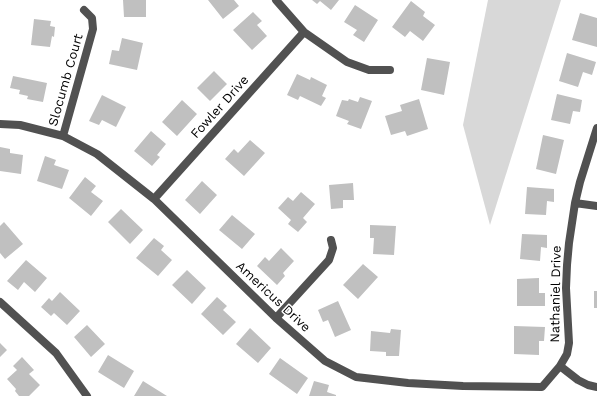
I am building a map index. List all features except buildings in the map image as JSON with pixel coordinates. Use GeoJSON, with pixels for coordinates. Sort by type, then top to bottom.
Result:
{"type":"FeatureCollection","features":[{"type":"Feature","properties":{"kind":"street"},"geometry":{"type":"LineString","coordinates":[[276,0],[304,32],[347,62],[369,70],[390,70]]}},
{"type":"Feature","properties":{"kind":"street","name":"Slocumb Court"},"geometry":{"type":"LineString","coordinates":[[63,136],[93,29],[92,18],[84,10]]}},
{"type":"Feature","properties":{"kind":"street","name":"Fowler Drive"},"geometry":{"type":"LineString","coordinates":[[154,199],[304,32]]}},
{"type":"Feature","properties":{"kind":"street","name":"Americus Drive"},"geometry":{"type":"LineString","coordinates":[[0,124],[20,124],[63,136],[97,154],[154,199],[276,318],[325,361],[356,376],[408,383],[463,386],[542,387],[560,366]]}},
{"type":"Feature","properties":{"kind":"street","name":"Nathaniel Drive"},"geometry":{"type":"LineString","coordinates":[[560,366],[566,354],[569,343],[566,288],[569,243],[575,203],[597,128]]}},
{"type":"Feature","properties":{"kind":"street"},"geometry":{"type":"LineString","coordinates":[[575,203],[597,206]]}},
{"type":"Feature","properties":{"kind":"street"},"geometry":{"type":"LineString","coordinates":[[276,318],[329,260],[333,248],[331,240]]}},
{"type":"Feature","properties":{"kind":"street"},"geometry":{"type":"LineString","coordinates":[[0,302],[56,353],[87,396]]}},
{"type":"Feature","properties":{"kind":"street"},"geometry":{"type":"LineString","coordinates":[[560,366],[578,380],[588,385],[597,387]]}},
{"type":"Feature","properties":{"kind":"shaded area"},"geometry":{"type":"Polygon","coordinates":[[[488,0],[561,0],[490,225],[463,125],[488,0]]]}}]}
